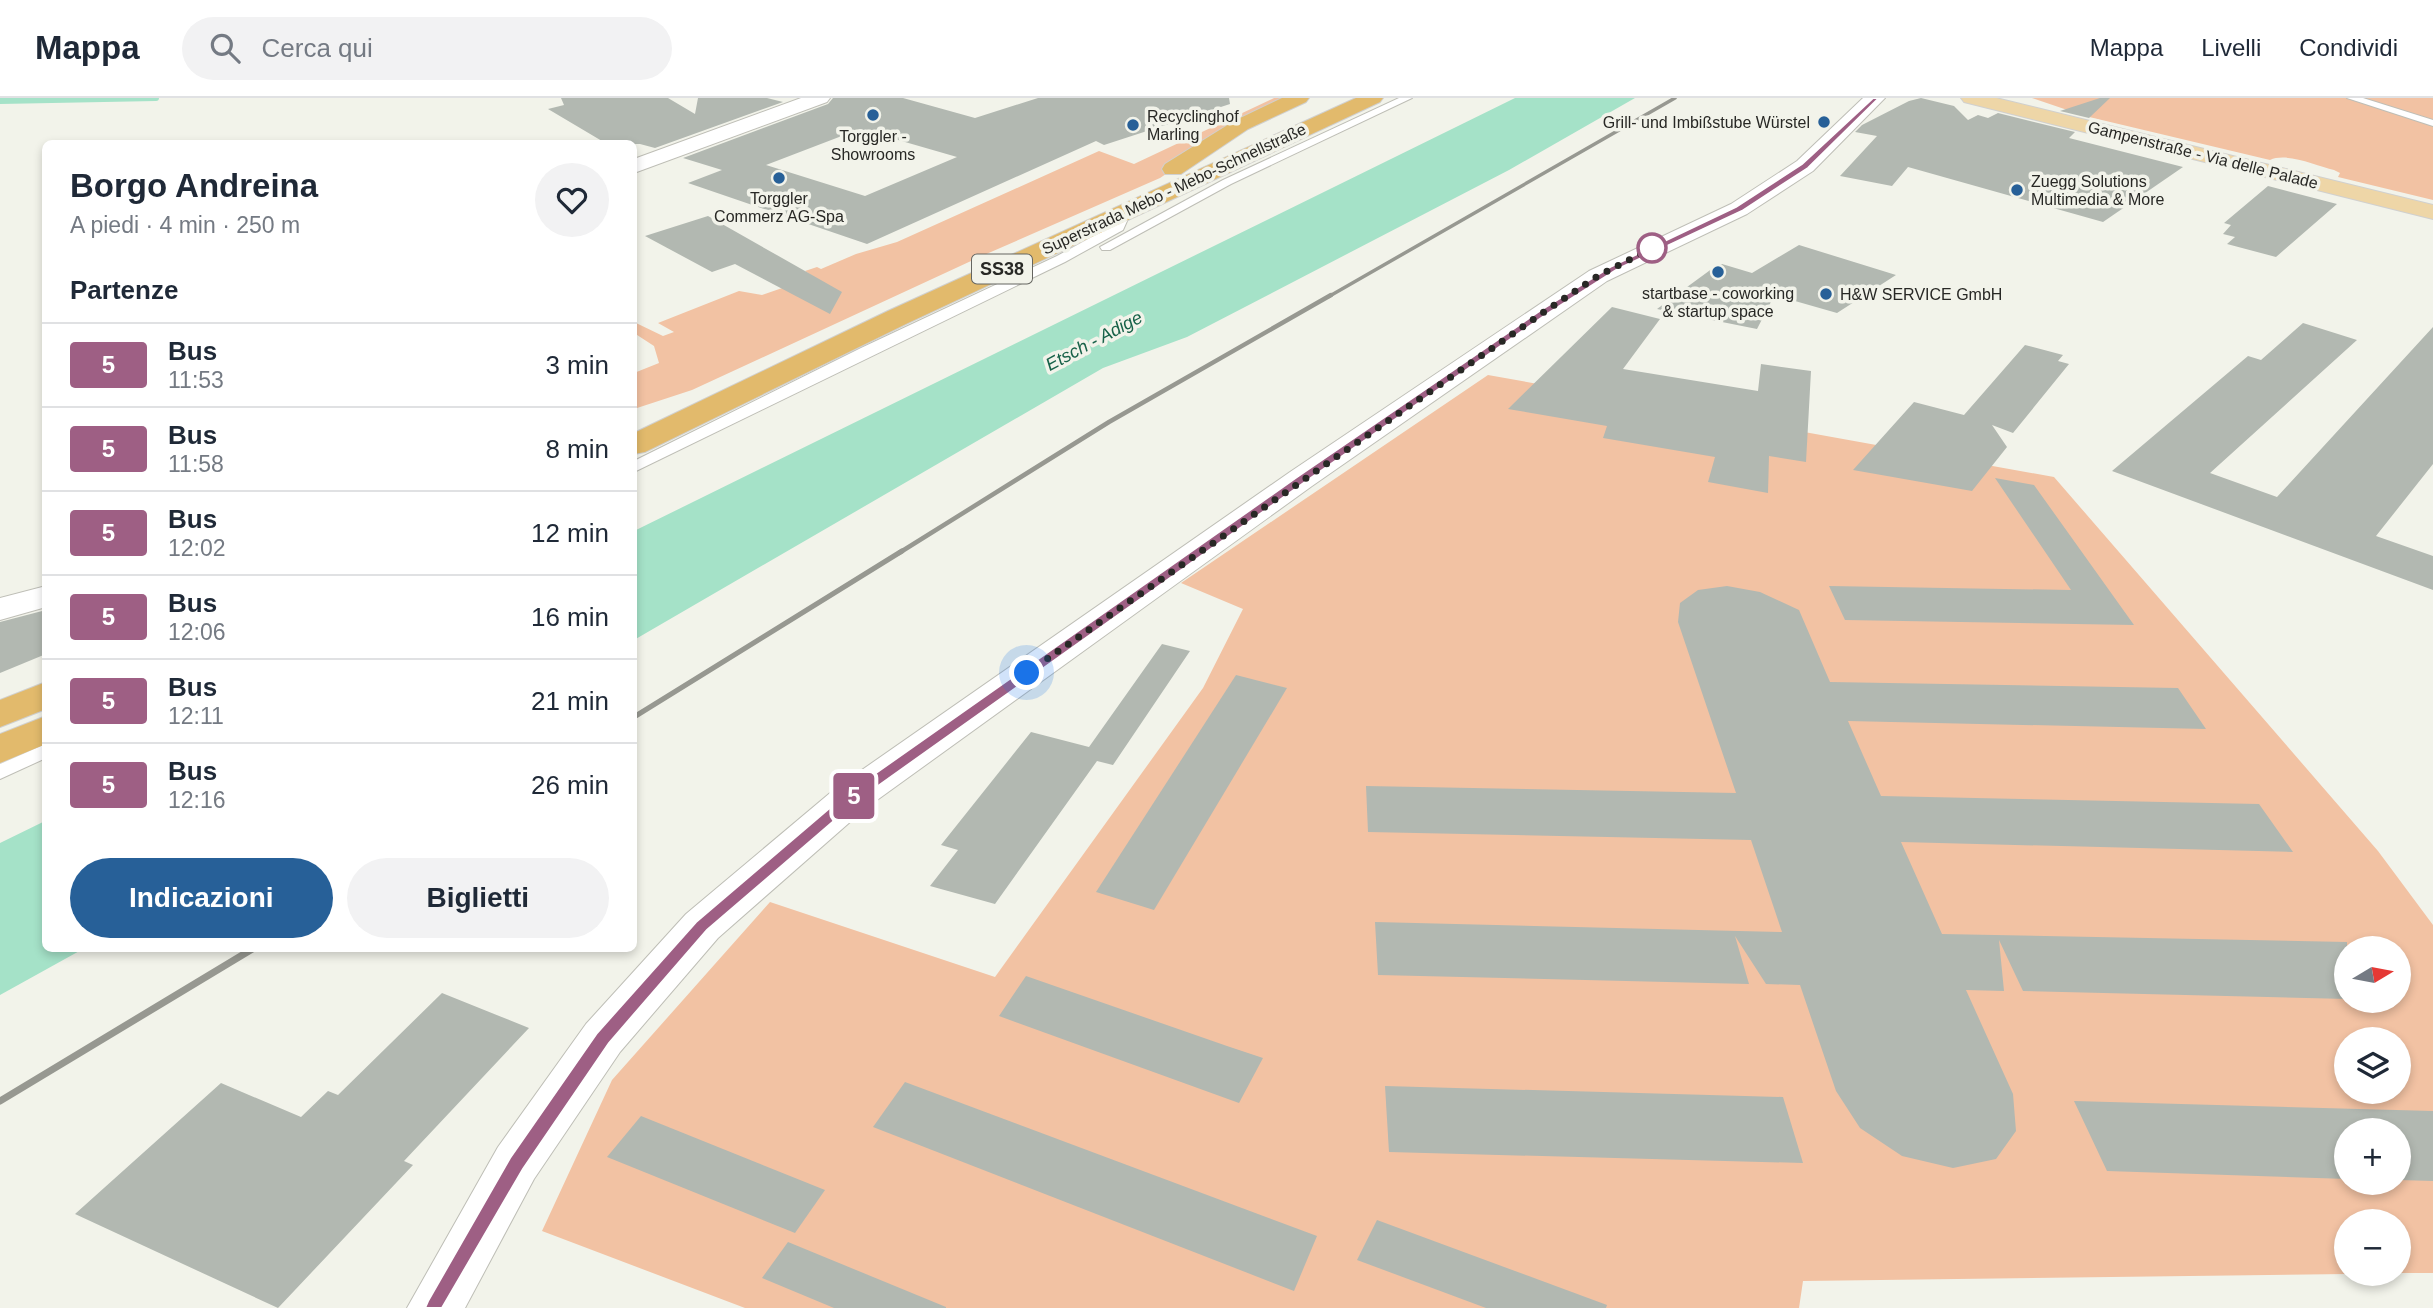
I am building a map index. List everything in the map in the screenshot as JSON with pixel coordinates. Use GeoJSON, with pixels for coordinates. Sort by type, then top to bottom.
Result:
{"type":"FeatureCollection","features":[{"type":"Feature","properties":{"kind":"highway"},"geometry":{"type":"LineString","coordinates":[[1160,178],[1241,125],[1299,98]]}},
{"type":"Feature","properties":{"kind":"highway","name":"Superstrada Mebo - Mebo-Schnellstraße"},"geometry":{"type":"LineString","coordinates":[[637,417],[984,255],[1339,98]]}},
{"type":"Feature","properties":{"kind":"highway","name":"Superstrada Mebo - Mebo-Schnellstraße"},"geometry":{"type":"LineString","coordinates":[[637,444],[898,317],[1373,98]]}},
{"type":"Feature","properties":{"kind":"highway"},"geometry":{"type":"LineString","coordinates":[[0,715],[42,696]]}},
{"type":"Feature","properties":{"kind":"highway"},"geometry":{"type":"LineString","coordinates":[[0,750],[42,730]]}},
{"type":"Feature","properties":{"kind":"main road","name":"Gampenstraße - Via delle Palade"},"geometry":{"type":"LineString","coordinates":[[1972,98],[2433,212]]}},
{"type":"Feature","properties":{"kind":"street"},"geometry":{"type":"LineString","coordinates":[[637,165],[820,98]]}},
{"type":"Feature","properties":{"kind":"street"},"geometry":{"type":"LineString","coordinates":[[435,1308],[516,1163],[603,1038],[702,926],[851,798],[1301,479],[1544,312],[1618,266],[1739,209],[1805,166],[1867,107]]}},
{"type":"Feature","properties":{"kind":"street"},"geometry":{"type":"LineString","coordinates":[[0,609],[42,597]]}},
{"type":"Feature","properties":{"kind":"lane"},"geometry":{"type":"LineString","coordinates":[[1061,259],[1100,250],[1227,182],[1407,98]]}},
{"type":"Feature","properties":{"kind":"lane"},"geometry":{"type":"LineString","coordinates":[[2352,98],[2433,123]]}},
{"type":"Feature","properties":{"kind":"lane"},"geometry":{"type":"LineString","coordinates":[[637,466],[866,351],[1061,259],[1119,227],[1125,212]]}},
{"type":"Feature","properties":{"kind":"lane"},"geometry":{"type":"LineString","coordinates":[[0,772],[42,752]]}},
{"type":"Feature","properties":{"kind":"shaded area"},"geometry":{"type":"Polygon","coordinates":[[[1274,98],[1299,98],[1221,137],[1160,178],[984,255],[692,390],[637,408],[637,372],[659,363],[654,346],[637,335],[637,323],[663,336],[674,332],[658,323],[739,291],[762,295],[814,277],[805,271],[817,267],[821,269],[856,254],[897,242],[1099,151],[1134,164],[1274,98]]]}},
{"type":"Feature","properties":{"kind":"shaded area"},"geometry":{"type":"Polygon","coordinates":[[[2032,98],[2433,98],[2433,200],[2338,177],[2340,173],[2334,170],[2302,160],[2270,160],[2085,116],[2032,98]]]}},
{"type":"Feature","properties":{"kind":"shaded area"},"geometry":{"type":"Polygon","coordinates":[[[1488,375],[2054,477],[2378,851],[2433,925],[2433,1273],[2411,1273],[2411,1209],[2334,1209],[2334,1274],[1803,1281],[1799,1308],[745,1308],[542,1231],[612,1080],[770,902],[995,977],[1203,688],[1243,609],[1181,583],[1488,375]]]}},
{"type":"Feature","properties":{"kind":"water","name":"Etsch - Adige"},"geometry":{"type":"Polygon","coordinates":[[[1515,98],[1635,98],[1509,170],[1187,337],[1103,368],[637,638],[637,530],[1515,98]]]}},
{"type":"Feature","properties":{"kind":"water"},"geometry":{"type":"Polygon","coordinates":[[[42,822],[42,952],[78,952],[0,995],[0,843],[42,822]]]}},
{"type":"Feature","properties":{"kind":"building"},"geometry":{"type":"Polygon","coordinates":[[[561,98],[668,98],[695,114],[698,98],[767,98],[783,102],[655,148],[637,144],[637,140],[600,140],[548,109],[564,105],[561,98]]]}},
{"type":"Feature","properties":{"kind":"building"},"geometry":{"type":"Polygon","coordinates":[[[833,98],[903,98],[975,118],[1038,98],[1229,98],[1230,104],[1104,145],[1096,141],[867,244],[688,183],[722,170],[683,158],[828,104],[833,98]],[[860,129],[766,165],[865,196],[957,157],[860,129]]]}},
{"type":"Feature","properties":{"kind":"building"},"geometry":{"type":"Polygon","coordinates":[[[1921,98],[1954,106],[1968,120],[1978,115],[1988,118],[1998,113],[2075,132],[2069,138],[2183,167],[2103,222],[1908,167],[1892,186],[1840,176],[1877,136],[1855,132],[1862,125],[1909,101],[1921,98]]]}},
{"type":"Feature","properties":{"kind":"building"},"geometry":{"type":"Polygon","coordinates":[[[2100,98],[2110,98],[2089,118],[2060,111],[2100,98]]]}},
{"type":"Feature","properties":{"kind":"building"},"geometry":{"type":"Polygon","coordinates":[[[2268,186],[2337,204],[2276,257],[2227,244],[2235,237],[2223,234],[2231,225],[2224,223],[2268,186]]]}},
{"type":"Feature","properties":{"kind":"building"},"geometry":{"type":"Polygon","coordinates":[[[708,216],[842,292],[830,314],[735,264],[712,272],[645,236],[708,216]]]}},
{"type":"Feature","properties":{"kind":"building"},"geometry":{"type":"Polygon","coordinates":[[[1799,245],[1896,275],[1837,313],[1788,299],[1786,302],[1773,298],[1757,329],[1657,309],[1713,268],[1722,264],[1752,273],[1799,245]]]}},
{"type":"Feature","properties":{"kind":"building"},"geometry":{"type":"Polygon","coordinates":[[[1612,307],[1660,319],[1623,369],[1758,391],[1761,364],[1811,371],[1806,462],[1769,456],[1768,493],[1708,482],[1715,457],[1603,438],[1607,426],[1508,409],[1612,307]]]}},
{"type":"Feature","properties":{"kind":"building"},"geometry":{"type":"Polygon","coordinates":[[[2303,323],[2357,340],[2210,473],[2277,497],[2433,327],[2433,464],[2376,536],[2433,556],[2433,590],[2112,471],[2248,356],[2261,360],[2303,323]]]}},
{"type":"Feature","properties":{"kind":"building"},"geometry":{"type":"Polygon","coordinates":[[[2025,345],[2063,355],[2058,361],[2069,364],[2013,433],[1992,425],[2007,447],[1972,491],[1853,470],[1914,402],[1964,415],[2025,345]]]}},
{"type":"Feature","properties":{"kind":"building"},"geometry":{"type":"Polygon","coordinates":[[[1995,478],[2034,485],[2134,625],[1845,620],[1829,586],[2071,590],[1995,478]]]}},
{"type":"Feature","properties":{"kind":"building"},"geometry":{"type":"Polygon","coordinates":[[[1727,586],[1760,592],[1799,610],[1830,682],[2178,688],[2206,729],[1848,721],[1881,796],[2259,804],[2293,852],[1901,842],[1942,934],[2334,942],[2334,999],[2023,991],[1999,940],[2004,991],[1966,990],[2013,1094],[2016,1131],[1996,1159],[1953,1168],[1902,1156],[1860,1128],[1836,1091],[1800,985],[1766,984],[1735,936],[1749,984],[1378,975],[1375,922],[1782,932],[1751,840],[1368,832],[1366,786],[1736,793],[1678,622],[1680,603],[1698,590],[1727,586]]]}},
{"type":"Feature","properties":{"kind":"building"},"geometry":{"type":"Polygon","coordinates":[[[42,611],[42,656],[0,673],[0,622],[42,611]]]}},
{"type":"Feature","properties":{"kind":"building"},"geometry":{"type":"Polygon","coordinates":[[[1162,644],[1190,651],[1113,765],[1097,761],[995,904],[930,886],[958,850],[941,845],[1031,732],[1089,747],[1162,644]]]}},
{"type":"Feature","properties":{"kind":"building"},"geometry":{"type":"Polygon","coordinates":[[[1236,675],[1287,688],[1154,910],[1096,892],[1236,675]]]}},
{"type":"Feature","properties":{"kind":"building"},"geometry":{"type":"Polygon","coordinates":[[[1026,976],[1263,1058],[1239,1103],[999,1016],[1026,976]]]}},
{"type":"Feature","properties":{"kind":"building"},"geometry":{"type":"Polygon","coordinates":[[[442,993],[529,1028],[404,1161],[413,1165],[278,1308],[75,1214],[221,1083],[301,1117],[328,1091],[338,1095],[442,993]]]}},
{"type":"Feature","properties":{"kind":"building"},"geometry":{"type":"Polygon","coordinates":[[[905,1082],[1317,1236],[1294,1291],[873,1127],[905,1082]]]}},
{"type":"Feature","properties":{"kind":"building"},"geometry":{"type":"Polygon","coordinates":[[[1385,1086],[1783,1097],[1803,1163],[1389,1152],[1385,1086]]]}},
{"type":"Feature","properties":{"kind":"building"},"geometry":{"type":"Polygon","coordinates":[[[2074,1101],[2433,1111],[2433,1181],[2411,1180],[2411,1118],[2334,1118],[2334,1179],[2107,1171],[2074,1101]]]}},
{"type":"Feature","properties":{"kind":"building"},"geometry":{"type":"Polygon","coordinates":[[[641,1116],[825,1190],[795,1233],[607,1157],[641,1116]]]}},
{"type":"Feature","properties":{"kind":"building"},"geometry":{"type":"Polygon","coordinates":[[[1377,1220],[1607,1305],[1606,1308],[1486,1308],[1357,1260],[1377,1220]]]}},
{"type":"Feature","properties":{"kind":"building"},"geometry":{"type":"Polygon","coordinates":[[[788,1242],[946,1308],[834,1308],[762,1278],[788,1242]]]}},
{"type":"Feature","properties":{"kind":"waterway"},"geometry":{"type":"LineString","coordinates":[[0,101],[156,98]]}},
{"type":"Feature","properties":{"kind":"railway"},"geometry":{"type":"LineString","coordinates":[[1328,297],[1675,98]]}},
{"type":"Feature","properties":{"kind":"railway"},"geometry":{"type":"LineString","coordinates":[[899,553],[1109,422],[1331,295]]}},
{"type":"Feature","properties":{"kind":"railway"},"geometry":{"type":"LineString","coordinates":[[637,715],[902,551]]}},
{"type":"Feature","properties":{"kind":"railway"},"geometry":{"type":"LineString","coordinates":[[0,1101],[247,952]]}},
{"type":"Feature","properties":{"kind":"bus line","name":"5"},"geometry":{"type":"LineString","coordinates":[[435,1308],[516,1163],[603,1038],[702,926],[851,798],[1301,479],[1598,276],[1739,209],[1805,166],[1876,98]]}},
{"type":"Feature","properties":{"kind":"place","name":"Torggler - Showrooms"},"geometry":{"type":"Point","coordinates":[873,115]}},
{"type":"Feature","properties":{"kind":"place","name":"Grill- und Imbißstube Würstel"},"geometry":{"type":"Point","coordinates":[1824,122]}},
{"type":"Feature","properties":{"kind":"place","name":"Recyclinghof Marling"},"geometry":{"type":"Point","coordinates":[1133,125]}},
{"type":"Feature","properties":{"kind":"place","name":"Torggler Commerz AG-Spa"},"geometry":{"type":"Point","coordinates":[779,178]}},
{"type":"Feature","properties":{"kind":"place","name":"Zuegg Solutions Multimedia & More"},"geometry":{"type":"Point","coordinates":[2017,190]}},
{"type":"Feature","properties":{"kind":"place","name":"startbase - coworking & startup space"},"geometry":{"type":"Point","coordinates":[1718,272]}},
{"type":"Feature","properties":{"kind":"place","name":"H&W SERVICE GmbH"},"geometry":{"type":"Point","coordinates":[1826,294]}},
{"type":"Feature","properties":{"kind":"route"},"geometry":{"type":"LineString","coordinates":[[1027,673],[1301,479],[1544,312],[1598,276],[1652,248]]}}]}
